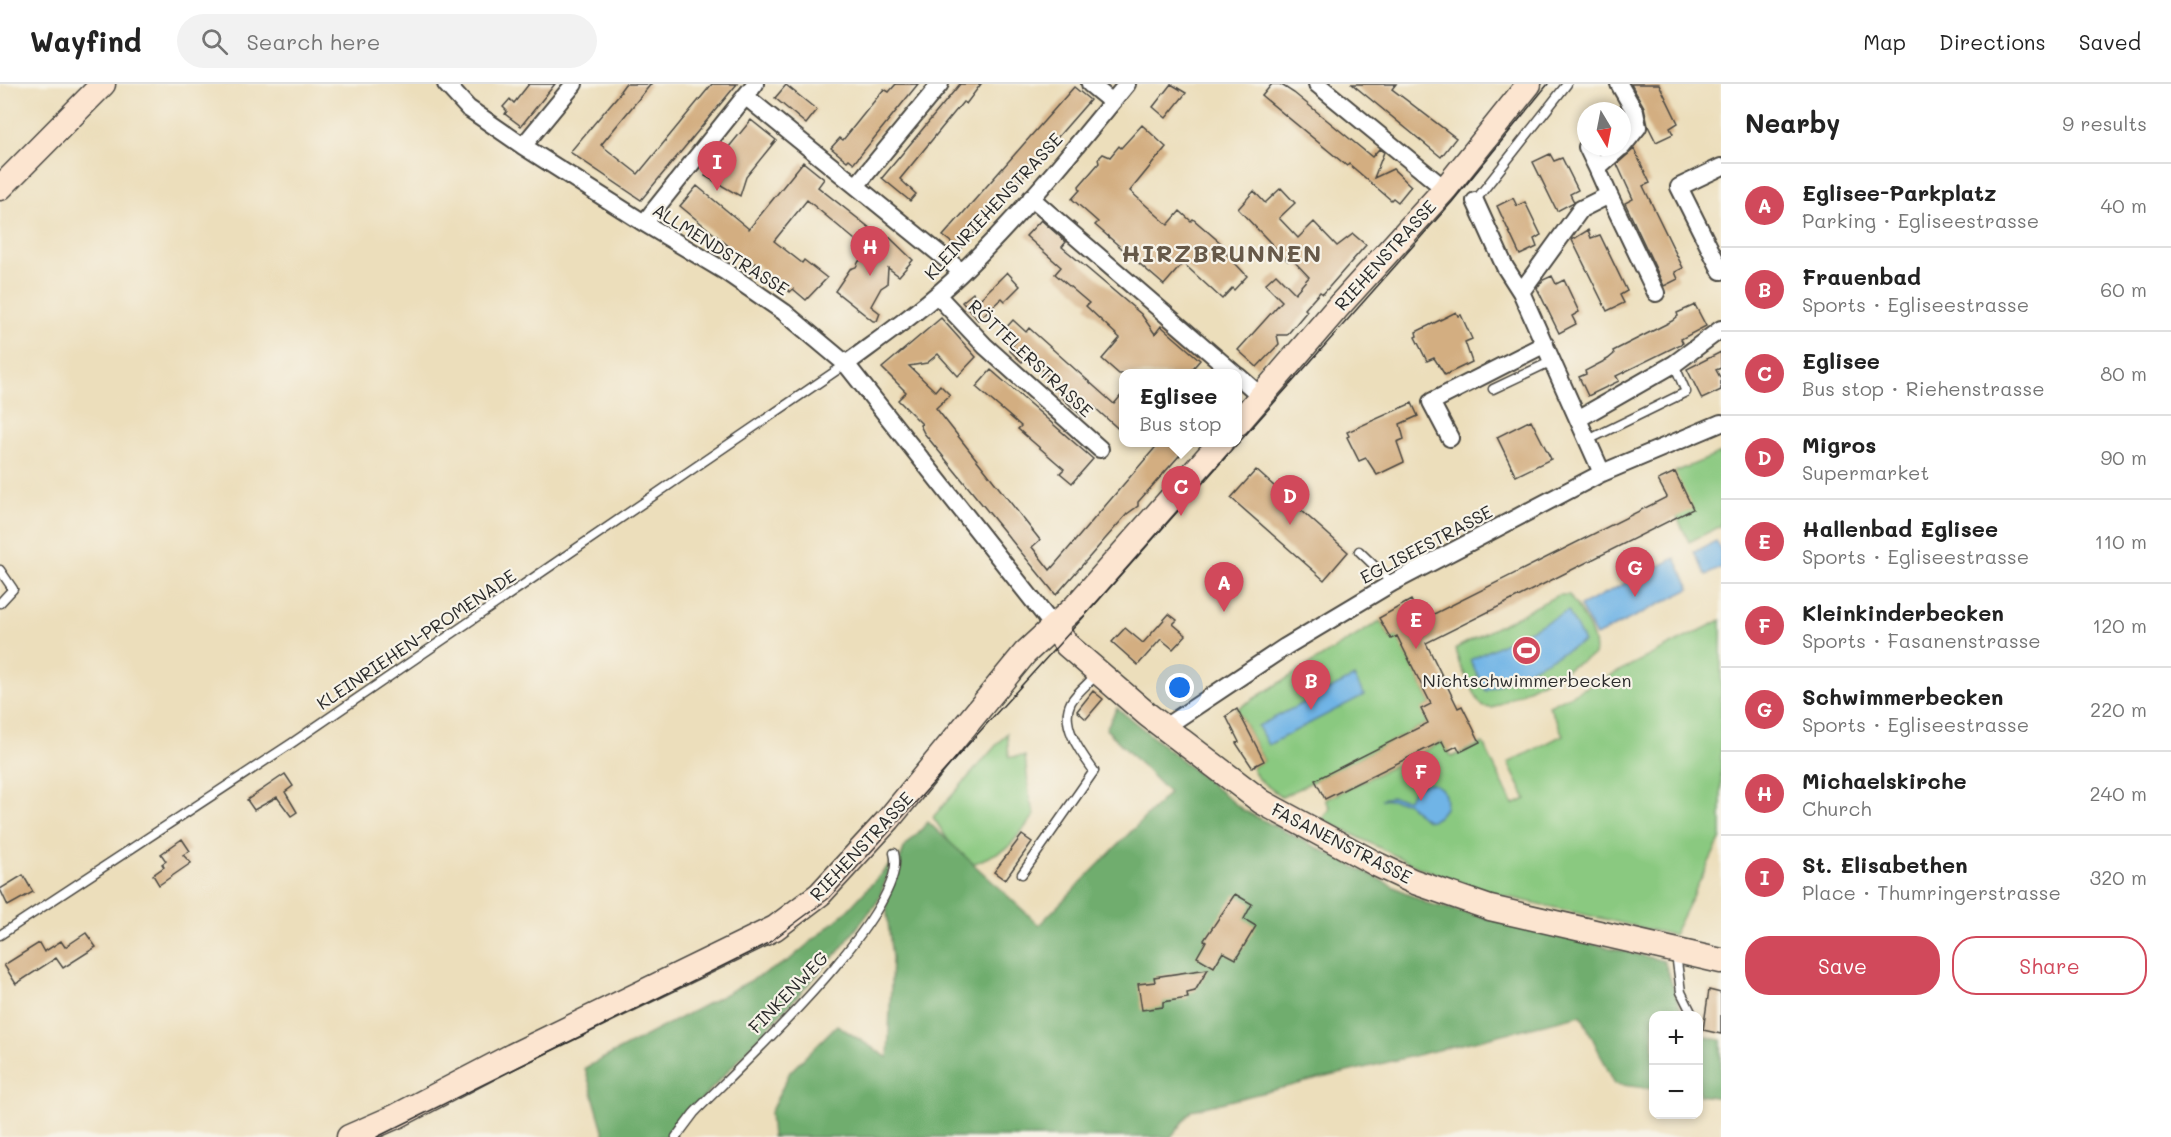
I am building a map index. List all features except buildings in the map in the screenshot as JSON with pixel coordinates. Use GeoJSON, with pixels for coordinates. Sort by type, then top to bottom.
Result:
{"type":"FeatureCollection","features":[{"type":"Feature","properties":{"kind":"main road"},"geometry":{"type":"LineString","coordinates":[[0,188],[103,84]]}},
{"type":"Feature","properties":{"kind":"main road","name":"RIEHENSTRASSE"},"geometry":{"type":"LineString","coordinates":[[1242,419],[1337,308],[1445,189],[1529,84]]}},
{"type":"Feature","properties":{"kind":"main road","name":"RIEHENSTRASSE"},"geometry":{"type":"LineString","coordinates":[[349,1137],[397,1116],[512,1056],[775,928],[820,894],[889,819],[1025,652],[1076,606],[1217,447]]}},
{"type":"Feature","properties":{"kind":"main road","name":"FASANENSTRASSE"},"geometry":{"type":"LineString","coordinates":[[1054,627],[1067,645],[1148,715],[1262,802],[1358,855],[1412,880],[1490,908],[1721,961]]}},
{"type":"Feature","properties":{"kind":"street","name":"ALLMENDSTRASSE"},"geometry":{"type":"LineString","coordinates":[[446,84],[468,108],[644,224],[726,272],[784,312],[846,364],[1054,627]]}},
{"type":"Feature","properties":{"kind":"street"},"geometry":{"type":"LineString","coordinates":[[523,146],[574,84]]}},
{"type":"Feature","properties":{"kind":"street"},"geometry":{"type":"LineString","coordinates":[[856,186],[940,84]]}},
{"type":"Feature","properties":{"kind":"street"},"geometry":{"type":"LineString","coordinates":[[1090,84],[1112,102]]}},
{"type":"Feature","properties":{"kind":"street","name":"KLEINRIEHENSTRASSE"},"geometry":{"type":"LineString","coordinates":[[846,364],[937,295],[962,272],[1032,198],[1127,84]]}},
{"type":"Feature","properties":{"kind":"street"},"geometry":{"type":"LineString","coordinates":[[1317,84],[1445,189]]}},
{"type":"Feature","properties":{"kind":"street"},"geometry":{"type":"LineString","coordinates":[[1619,84],[1629,102]]}},
{"type":"Feature","properties":{"kind":"street"},"geometry":{"type":"LineString","coordinates":[[644,224],[750,90],[856,186],[962,272]]}},
{"type":"Feature","properties":{"kind":"street"},"geometry":{"type":"LineString","coordinates":[[1631,105],[1638,127],[1631,136]]}},
{"type":"Feature","properties":{"kind":"street"},"geometry":{"type":"LineString","coordinates":[[1591,156],[1656,293]]}},
{"type":"Feature","properties":{"kind":"street"},"geometry":{"type":"LineString","coordinates":[[1597,168],[1611,156]]}},
{"type":"Feature","properties":{"kind":"street"},"geometry":{"type":"LineString","coordinates":[[1721,167],[1679,187],[1721,272]]}},
{"type":"Feature","properties":{"kind":"street"},"geometry":{"type":"LineString","coordinates":[[1521,292],[1581,209],[1609,195]]}},
{"type":"Feature","properties":{"kind":"street"},"geometry":{"type":"LineString","coordinates":[[1032,198],[1229,369]]}},
{"type":"Feature","properties":{"kind":"street"},"geometry":{"type":"LineString","coordinates":[[1475,201],[1505,267],[1521,292],[1602,473]]}},
{"type":"Feature","properties":{"kind":"street","name":"RÖTTELERSTRASSE"},"geometry":{"type":"LineString","coordinates":[[937,295],[985,346],[1100,449]]}},
{"type":"Feature","properties":{"kind":"street"},"geometry":{"type":"LineString","coordinates":[[1578,419],[1674,364],[1721,329]]}},
{"type":"Feature","properties":{"kind":"street"},"geometry":{"type":"LineString","coordinates":[[1450,438],[1431,402],[1545,344]]}},
{"type":"Feature","properties":{"kind":"street"},"geometry":{"type":"LineString","coordinates":[[1242,380],[1262,397]]}},
{"type":"Feature","properties":{"kind":"street","name":"EGLISEESTRASSE"},"geometry":{"type":"LineString","coordinates":[[1165,727],[1285,647],[1392,583],[1602,473],[1721,423]]}},
{"type":"Feature","properties":{"kind":"lane"},"geometry":{"type":"LineString","coordinates":[[1475,201],[1567,84]]}},
{"type":"Feature","properties":{"kind":"lane"},"geometry":{"type":"LineString","coordinates":[[1493,389],[1552,361]]}},
{"type":"Feature","properties":{"kind":"lane","name":"KLEINRIEHEN-PROMENADE"},"geometry":{"type":"LineString","coordinates":[[0,935],[292,743],[846,364]]}},
{"type":"Feature","properties":{"kind":"lane"},"geometry":{"type":"LineString","coordinates":[[1588,440],[1686,392],[1674,364]]}},
{"type":"Feature","properties":{"kind":"lane"},"geometry":{"type":"LineString","coordinates":[[1359,550],[1392,583]]}},
{"type":"Feature","properties":{"kind":"lane"},"geometry":{"type":"LineString","coordinates":[[0,570],[13,589],[0,603]]}},
{"type":"Feature","properties":{"kind":"lane"},"geometry":{"type":"LineString","coordinates":[[1022,874],[1094,771],[1075,744],[1068,717],[1071,703],[1098,672]]}},
{"type":"Feature","properties":{"kind":"lane","name":"FINKENWEG"},"geometry":{"type":"LineString","coordinates":[[676,1137],[694,1113],[845,957],[882,903],[896,862],[894,853]]}},
{"type":"Feature","properties":{"kind":"lane"},"geometry":{"type":"LineString","coordinates":[[1676,951],[1676,972],[1681,992],[1690,1011]]}},
{"type":"Feature","properties":{"kind":"green space"},"geometry":{"type":"Polygon","coordinates":[[[1721,453],[1721,526],[1689,542],[1677,517],[1675,472],[1721,453]]]}},
{"type":"Feature","properties":{"kind":"green space"},"geometry":{"type":"Polygon","coordinates":[[[1558,595],[1569,595],[1583,616],[1594,640],[1594,655],[1492,708],[1484,707],[1479,702],[1459,663],[1456,648],[1558,595]]]}},
{"type":"Feature","properties":{"kind":"green space"},"geometry":{"type":"Polygon","coordinates":[[[1721,620],[1721,838],[1673,935],[1495,894],[1418,867],[1322,819],[1330,808],[1325,800],[1442,742],[1452,757],[1483,743],[1513,805],[1526,799],[1508,763],[1563,735],[1549,706],[1721,620]]]}},
{"type":"Feature","properties":{"kind":"green space"},"geometry":{"type":"Polygon","coordinates":[[[1380,621],[1391,639],[1397,636],[1431,704],[1422,709],[1428,723],[1282,797],[1258,779],[1252,767],[1264,761],[1237,709],[1380,621]]]}},
{"type":"Feature","properties":{"kind":"green space"},"geometry":{"type":"Polygon","coordinates":[[[1117,708],[1243,810],[1426,903],[1664,961],[1682,1011],[1649,1011],[1649,1088],[1615,1084],[1581,1015],[1192,1110],[1171,1137],[772,1137],[770,1113],[790,1072],[837,1025],[888,1058],[892,958],[886,904],[904,848],[928,822],[1039,925],[1169,793],[1106,729],[1117,708]]]}},
{"type":"Feature","properties":{"kind":"green space"},"geometry":{"type":"Polygon","coordinates":[[[1007,733],[1009,757],[1025,756],[1030,801],[1035,815],[1008,848],[973,864],[950,843],[933,817],[1007,733]]]}},
{"type":"Feature","properties":{"kind":"green space"},"geometry":{"type":"Polygon","coordinates":[[[893,861],[878,901],[839,951],[667,1137],[605,1137],[585,1068],[788,961],[845,913],[893,861]]]}},
{"type":"Feature","properties":{"kind":"green space"},"geometry":{"type":"Polygon","coordinates":[[[1703,1036],[1721,1040],[1721,1098],[1703,1096],[1703,1036]]]}},
{"type":"Feature","properties":{"kind":"water"},"geometry":{"type":"Polygon","coordinates":[[[1716,541],[1721,550],[1721,568],[1706,575],[1694,552],[1716,541]]]}},
{"type":"Feature","properties":{"kind":"water"},"geometry":{"type":"Polygon","coordinates":[[[1675,558],[1690,589],[1596,636],[1580,606],[1675,558]]]}},
{"type":"Feature","properties":{"kind":"water","name":"Nichtschwimmerbecken"},"geometry":{"type":"Polygon","coordinates":[[[1568,611],[1584,642],[1486,691],[1470,660],[1568,611]]]}},
{"type":"Feature","properties":{"kind":"water"},"geometry":{"type":"Polygon","coordinates":[[[1354,677],[1364,695],[1268,745],[1258,726],[1354,677]]]}},
{"type":"Feature","properties":{"kind":"water"},"geometry":{"type":"Polygon","coordinates":[[[1426,783],[1439,787],[1445,798],[1445,808],[1434,819],[1424,818],[1407,802],[1381,799],[1391,797],[1408,799],[1415,789],[1426,783]]]}},
{"type":"Feature","properties":{"kind":"tram line"},"geometry":{"type":"LineString","coordinates":[[1242,439],[1452,202],[1548,84]]}},
{"type":"Feature","properties":{"kind":"tram line"},"geometry":{"type":"LineString","coordinates":[[377,1137],[767,944],[829,898],[1235,447]]}},
{"type":"Feature","properties":{"kind":"place","name":"St. Elisabethen"},"geometry":{"type":"Point","coordinates":[717,191]}},
{"type":"Feature","properties":{"kind":"place","name":"Michaelskirche"},"geometry":{"type":"Point","coordinates":[870,276]}},
{"type":"Feature","properties":{"kind":"place","name":"Eglisee"},"geometry":{"type":"Point","coordinates":[1181,516]}},
{"type":"Feature","properties":{"kind":"place","name":"Migros"},"geometry":{"type":"Point","coordinates":[1290,525]}},
{"type":"Feature","properties":{"kind":"place","name":"Schwimmerbecken"},"geometry":{"type":"Point","coordinates":[1635,597]}},
{"type":"Feature","properties":{"kind":"place","name":"Eglisee-Parkplatz"},"geometry":{"type":"Point","coordinates":[1224,612]}},
{"type":"Feature","properties":{"kind":"place","name":"Hallenbad Eglisee"},"geometry":{"type":"Point","coordinates":[1416,649]}},
{"type":"Feature","properties":{"kind":"place","name":"Nichtschwimmerbecken"},"geometry":{"type":"Point","coordinates":[1527,651]}},
{"type":"Feature","properties":{"kind":"place","name":"Frauenbad"},"geometry":{"type":"Point","coordinates":[1311,710]}},
{"type":"Feature","properties":{"kind":"place","name":"Kleinkinderbecken"},"geometry":{"type":"Point","coordinates":[1421,801]}},
{"type":"Feature","properties":{"kind":"district","name":"HIRZBRUNNEN"},"geometry":{"type":"Point","coordinates":[1222,252]}}]}
